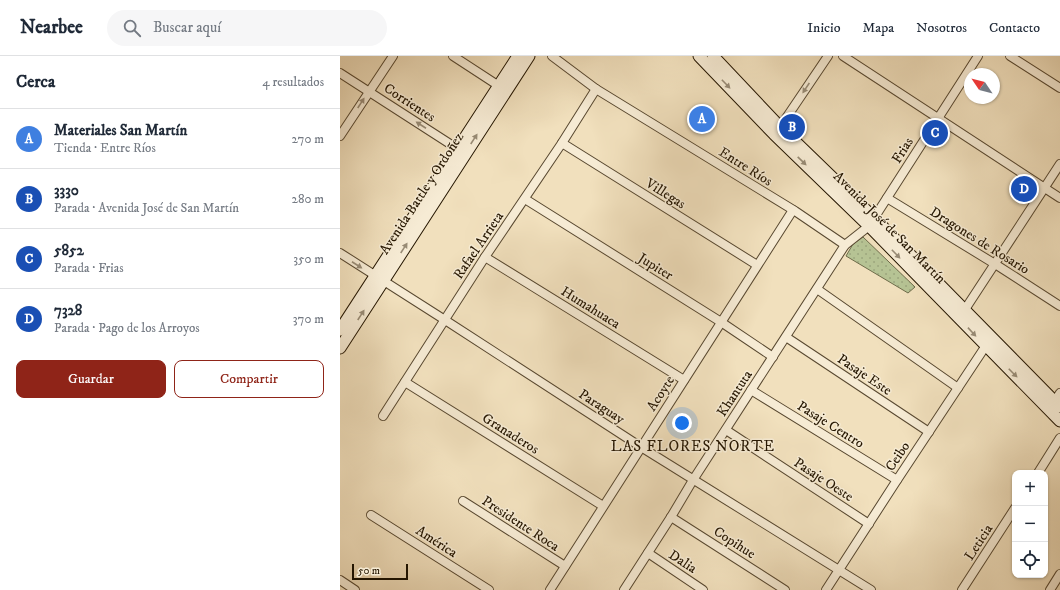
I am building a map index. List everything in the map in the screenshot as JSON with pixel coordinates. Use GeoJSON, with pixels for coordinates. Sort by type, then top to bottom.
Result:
{"type":"FeatureCollection","features":[{"type":"Feature","properties":{"kind":"main road","name":"Avenida Battle y Ordoñez"},"geometry":{"type":"LineString","coordinates":[[462,151],[518,56]]}},
{"type":"Feature","properties":{"kind":"main road","name":"Avenida Battle y Ordoñez"},"geometry":{"type":"LineString","coordinates":[[340,348],[379,279],[462,151],[529,56]]}},
{"type":"Feature","properties":{"kind":"main road","name":"Avenida José de San Martín"},"geometry":{"type":"LineString","coordinates":[[699,56],[871,222],[962,314],[1060,421]]}},
{"type":"Feature","properties":{"kind":"main road","name":"Avenida José de San Martín"},"geometry":{"type":"LineString","coordinates":[[713,56],[777,130]]}},
{"type":"Feature","properties":{"kind":"main road","name":"Avenida Battle y Ordoñez"},"geometry":{"type":"LineString","coordinates":[[340,330],[379,279]]}},
{"type":"Feature","properties":{"kind":"main road","name":"Avenida José de San Martín"},"geometry":{"type":"LineString","coordinates":[[988,341],[1058,401]]}},
{"type":"Feature","properties":{"kind":"street"},"geometry":{"type":"LineString","coordinates":[[340,136],[393,56]]}},
{"type":"Feature","properties":{"kind":"street"},"geometry":{"type":"LineString","coordinates":[[453,56],[499,86]]}},
{"type":"Feature","properties":{"kind":"street","name":"Entre Ríos"},"geometry":{"type":"LineString","coordinates":[[552,56],[596,89],[793,210],[845,245]]}},
{"type":"Feature","properties":{"kind":"street"},"geometry":{"type":"LineString","coordinates":[[777,130],[828,56]]}},
{"type":"Feature","properties":{"kind":"street"},"geometry":{"type":"LineString","coordinates":[[843,56],[1060,198]]}},
{"type":"Feature","properties":{"kind":"street","name":"Frias"},"geometry":{"type":"LineString","coordinates":[[871,222],[978,56]]}},
{"type":"Feature","properties":{"kind":"street"},"geometry":{"type":"LineString","coordinates":[[1010,56],[1060,88]]}},
{"type":"Feature","properties":{"kind":"street","name":"Corrientes"},"geometry":{"type":"LineString","coordinates":[[340,73],[462,151]]}},
{"type":"Feature","properties":{"kind":"street","name":"Rafael Arrieta"},"geometry":{"type":"LineString","coordinates":[[383,416],[485,257],[525,199],[596,89]]}},
{"type":"Feature","properties":{"kind":"street","name":"Villegas"},"geometry":{"type":"LineString","coordinates":[[562,142],[757,266]]}},
{"type":"Feature","properties":{"kind":"street"},"geometry":{"type":"LineString","coordinates":[[962,314],[1060,164]]}},
{"type":"Feature","properties":{"kind":"street","name":"Dragones de Rosario"},"geometry":{"type":"LineString","coordinates":[[887,198],[995,264],[1060,306]]}},
{"type":"Feature","properties":{"kind":"street","name":"Jupiter"},"geometry":{"type":"LineString","coordinates":[[525,199],[721,322],[773,357]]}},
{"type":"Feature","properties":{"kind":"street","name":"Acoyte"},"geometry":{"type":"LineString","coordinates":[[550,590],[793,210]]}},
{"type":"Feature","properties":{"kind":"street","name":"Khantuta"},"geometry":{"type":"LineString","coordinates":[[624,590],[693,480],[845,245],[871,222]]}},
{"type":"Feature","properties":{"kind":"street","name":"Paraguay"},"geometry":{"type":"LineString","coordinates":[[340,254],[693,480],[871,590]]}},
{"type":"Feature","properties":{"kind":"street","name":"Humahuaca"},"geometry":{"type":"LineString","coordinates":[[485,257],[684,380]]}},
{"type":"Feature","properties":{"kind":"street"},"geometry":{"type":"LineString","coordinates":[[817,289],[958,388]]}},
{"type":"Feature","properties":{"kind":"street","name":"Pasaje Este"},"geometry":{"type":"LineString","coordinates":[[786,336],[929,432]]}},
{"type":"Feature","properties":{"kind":"street","name":"Ceibo"},"geometry":{"type":"LineString","coordinates":[[826,590],[988,341]]}},
{"type":"Feature","properties":{"kind":"street","name":"Granaderos"},"geometry":{"type":"LineString","coordinates":[[405,382],[603,506]]}},
{"type":"Feature","properties":{"kind":"street","name":"Pasaje Centro"},"geometry":{"type":"LineString","coordinates":[[751,390],[897,480]]}},
{"type":"Feature","properties":{"kind":"street","name":"Pasaje Oeste"},"geometry":{"type":"LineString","coordinates":[[726,430],[869,524]]}},
{"type":"Feature","properties":{"kind":"street"},"geometry":{"type":"LineString","coordinates":[[1040,470],[1060,438]]}},
{"type":"Feature","properties":{"kind":"street","name":"Presidente Roca"},"geometry":{"type":"LineString","coordinates":[[463,501],[565,566]]}},
{"type":"Feature","properties":{"kind":"street","name":"Leticia"},"geometry":{"type":"LineString","coordinates":[[962,590],[1012,513]]}},
{"type":"Feature","properties":{"kind":"street","name":"América"},"geometry":{"type":"LineString","coordinates":[[371,515],[489,590]]}},
{"type":"Feature","properties":{"kind":"street","name":"Copihue"},"geometry":{"type":"LineString","coordinates":[[671,517],[785,590]]}},
{"type":"Feature","properties":{"kind":"street","name":"Dalia"},"geometry":{"type":"LineString","coordinates":[[648,553],[703,590]]}},
{"type":"Feature","properties":{"kind":"street"},"geometry":{"type":"LineString","coordinates":[[1050,590],[1060,574]]}},
{"type":"Feature","properties":{"kind":"street"},"geometry":{"type":"LineString","coordinates":[[340,580],[355,590]]}},
{"type":"Feature","properties":{"kind":"green space"},"geometry":{"type":"Polygon","coordinates":[[[863,237],[915,287],[908,293],[846,256],[853,244],[863,237]]]}},
{"type":"Feature","properties":{"kind":"place","name":"Materiales San Martín"},"geometry":{"type":"Point","coordinates":[702,119]}},
{"type":"Feature","properties":{"kind":"place","name":"3330"},"geometry":{"type":"Point","coordinates":[792,127]}},
{"type":"Feature","properties":{"kind":"place","name":"5852"},"geometry":{"type":"Point","coordinates":[935,133]}},
{"type":"Feature","properties":{"kind":"place","name":"7328"},"geometry":{"type":"Point","coordinates":[1024,189]}},
{"type":"Feature","properties":{"kind":"district","name":"LAS FLORES NORTE"},"geometry":{"type":"Point","coordinates":[693,446]}}]}
